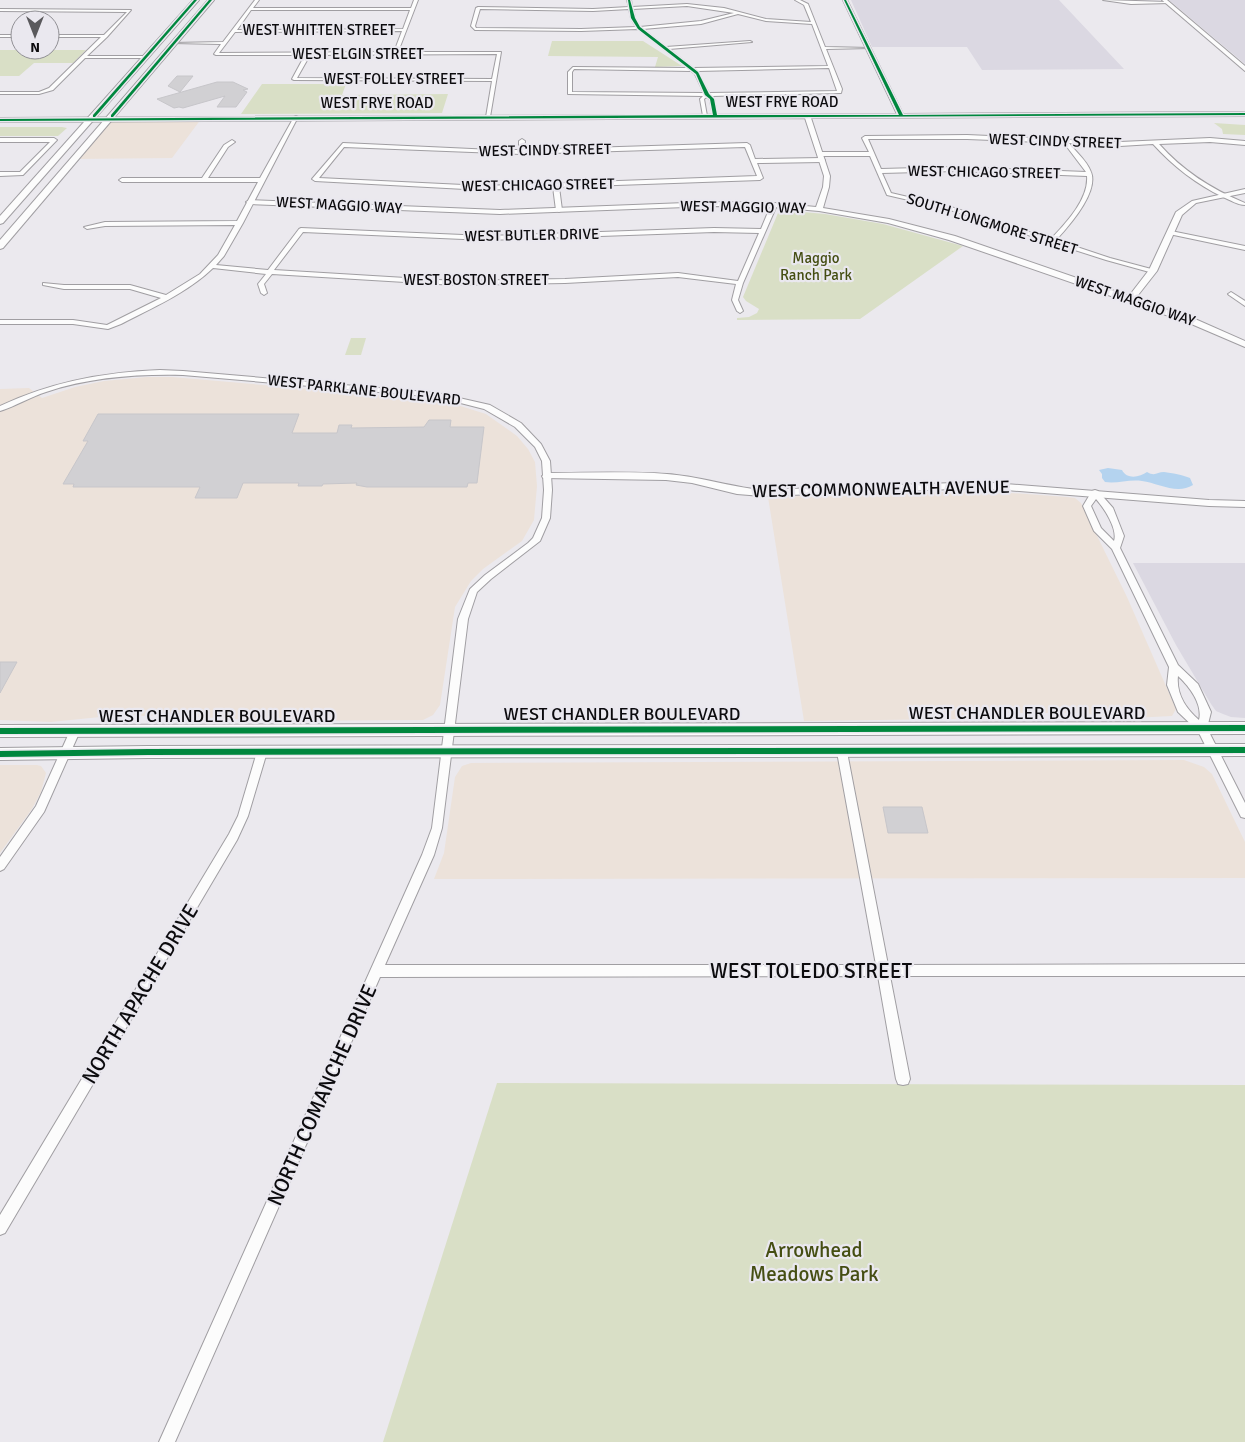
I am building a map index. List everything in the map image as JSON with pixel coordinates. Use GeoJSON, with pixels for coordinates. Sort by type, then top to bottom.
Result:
{"type":"FeatureCollection","features":[{"type":"Feature","properties":{"kind":"main road"},"geometry":{"type":"LineString","coordinates":[[0,221],[196,0]]}},
{"type":"Feature","properties":{"kind":"main road"},"geometry":{"type":"LineString","coordinates":[[0,246],[211,0]]}},
{"type":"Feature","properties":{"kind":"main road","name":"WEST CHANDLER BOULEVARD"},"geometry":{"type":"LineString","coordinates":[[0,731],[75,731],[448,740],[842,752],[1207,739],[1245,728]]}},
{"type":"Feature","properties":{"kind":"main road","name":"WEST CHANDLER BOULEVARD"},"geometry":{"type":"LineString","coordinates":[[0,754],[262,752],[448,740],[1207,739],[1245,750]]}},
{"type":"Feature","properties":{"kind":"street"},"geometry":{"type":"LineString","coordinates":[[175,43],[224,42],[257,0]]}},
{"type":"Feature","properties":{"kind":"street"},"geometry":{"type":"LineString","coordinates":[[395,54],[416,0]]}},
{"type":"Feature","properties":{"kind":"street"},"geometry":{"type":"LineString","coordinates":[[630,0],[632,18],[639,28],[694,69],[701,79],[706,95],[712,99],[715,116]]}},
{"type":"Feature","properties":{"kind":"street"},"geometry":{"type":"LineString","coordinates":[[797,0],[806,4],[840,89],[839,92],[792,95],[570,93],[570,72],[574,68],[831,67]]}},
{"type":"Feature","properties":{"kind":"street"},"geometry":{"type":"LineString","coordinates":[[845,0],[901,116]]}},
{"type":"Feature","properties":{"kind":"street"},"geometry":{"type":"LineString","coordinates":[[1105,0],[1131,3],[1166,2],[1245,69]]}},
{"type":"Feature","properties":{"kind":"street"},"geometry":{"type":"LineString","coordinates":[[737,13],[714,21],[694,25],[639,28],[586,30],[476,28],[473,26],[478,8],[593,10],[687,5],[724,9],[766,20],[814,23]]}},
{"type":"Feature","properties":{"kind":"street"},"geometry":{"type":"LineString","coordinates":[[724,9],[730,7]]}},
{"type":"Feature","properties":{"kind":"street"},"geometry":{"type":"LineString","coordinates":[[249,9],[412,9]]}},
{"type":"Feature","properties":{"kind":"street"},"geometry":{"type":"LineString","coordinates":[[0,10],[130,11],[47,92],[0,93]]}},
{"type":"Feature","properties":{"kind":"street","name":"WEST WHITTEN STREET"},"geometry":{"type":"LineString","coordinates":[[233,31],[405,30]]}},
{"type":"Feature","properties":{"kind":"street"},"geometry":{"type":"LineString","coordinates":[[60,36],[106,36]]}},
{"type":"Feature","properties":{"kind":"street","name":"WEST ELGIN STREET"},"geometry":{"type":"LineString","coordinates":[[224,42],[216,54],[499,54],[495,80]]}},
{"type":"Feature","properties":{"kind":"street"},"geometry":{"type":"LineString","coordinates":[[666,48],[750,42]]}},
{"type":"Feature","properties":{"kind":"street"},"geometry":{"type":"LineString","coordinates":[[823,47],[867,47]]}},
{"type":"Feature","properties":{"kind":"street","name":"WEST FOLLEY STREET"},"geometry":{"type":"LineString","coordinates":[[308,54],[294,79],[495,80]]}},
{"type":"Feature","properties":{"kind":"street"},"geometry":{"type":"LineString","coordinates":[[84,57],[145,57]]}},
{"type":"Feature","properties":{"kind":"street"},"geometry":{"type":"LineString","coordinates":[[488,117],[495,80]]}},
{"type":"Feature","properties":{"kind":"street"},"geometry":{"type":"LineString","coordinates":[[705,116],[702,99],[706,95]]}},
{"type":"Feature","properties":{"kind":"street","name":"WEST FRYE ROAD"},"geometry":{"type":"LineString","coordinates":[[0,116],[259,118],[1245,114]]}},
{"type":"Feature","properties":{"kind":"street"},"geometry":{"type":"LineString","coordinates":[[807,116],[827,176],[826,187],[819,209]]}},
{"type":"Feature","properties":{"kind":"street"},"geometry":{"type":"LineString","coordinates":[[0,322],[73,322],[108,326],[119,323],[182,288],[212,266],[221,256],[296,117]]}},
{"type":"Feature","properties":{"kind":"street","name":"WEST FRYE ROAD"},"geometry":{"type":"LineString","coordinates":[[0,120],[92,118]]}},
{"type":"Feature","properties":{"kind":"street","name":"WEST CINDY STREET"},"geometry":{"type":"LineString","coordinates":[[866,138],[967,137],[1120,144],[1210,140],[1245,143]]}},
{"type":"Feature","properties":{"kind":"street","name":"SOUTH LONGMORE STREET"},"geometry":{"type":"LineString","coordinates":[[866,138],[888,194],[949,208],[1108,259],[1153,270]]}},
{"type":"Feature","properties":{"kind":"street"},"geometry":{"type":"LineString","coordinates":[[0,140],[54,140],[21,174],[0,174]]}},
{"type":"Feature","properties":{"kind":"street"},"geometry":{"type":"LineString","coordinates":[[620,140],[623,148]]}},
{"type":"Feature","properties":{"kind":"street"},"geometry":{"type":"LineString","coordinates":[[420,149],[425,141]]}},
{"type":"Feature","properties":{"kind":"street"},"geometry":{"type":"LineString","coordinates":[[522,141],[522,152]]}},
{"type":"Feature","properties":{"kind":"street"},"geometry":{"type":"LineString","coordinates":[[1052,240],[1067,226],[1090,186],[1089,174],[1065,141]]}},
{"type":"Feature","properties":{"kind":"street"},"geometry":{"type":"LineString","coordinates":[[204,180],[226,146],[232,142]]}},
{"type":"Feature","properties":{"kind":"street"},"geometry":{"type":"LineString","coordinates":[[1237,142],[1245,152]]}},
{"type":"Feature","properties":{"kind":"street"},"geometry":{"type":"LineString","coordinates":[[1155,143],[1173,163],[1192,179],[1220,195],[1244,204]]}},
{"type":"Feature","properties":{"kind":"street","name":"WEST CINDY STREET"},"geometry":{"type":"LineString","coordinates":[[315,179],[343,145],[522,152],[746,145],[754,161]]}},
{"type":"Feature","properties":{"kind":"street"},"geometry":{"type":"LineString","coordinates":[[754,161],[872,154]]}},
{"type":"Feature","properties":{"kind":"street","name":"WEST CHICAGO STREET"},"geometry":{"type":"LineString","coordinates":[[315,179],[484,188],[760,178],[754,161]]}},
{"type":"Feature","properties":{"kind":"street"},"geometry":{"type":"LineString","coordinates":[[990,170],[995,180]]}},
{"type":"Feature","properties":{"kind":"street","name":"WEST CHICAGO STREET"},"geometry":{"type":"LineString","coordinates":[[878,171],[990,170],[1089,174]]}},
{"type":"Feature","properties":{"kind":"street"},"geometry":{"type":"LineString","coordinates":[[122,180],[262,180]]}},
{"type":"Feature","properties":{"kind":"street"},"geometry":{"type":"LineString","coordinates":[[556,186],[559,210]]}},
{"type":"Feature","properties":{"kind":"street"},"geometry":{"type":"LineString","coordinates":[[1131,299],[1153,270],[1179,214],[1194,202],[1245,191]]}},
{"type":"Feature","properties":{"kind":"street","name":"WEST MAGGIO WAY"},"geometry":{"type":"LineString","coordinates":[[250,202],[470,211],[559,210],[712,204],[774,205],[819,209],[889,221],[952,238],[1192,321],[1245,344]]}},
{"type":"Feature","properties":{"kind":"street"},"geometry":{"type":"LineString","coordinates":[[740,311],[735,300],[740,283],[774,205]]}},
{"type":"Feature","properties":{"kind":"street"},"geometry":{"type":"LineString","coordinates":[[87,228],[105,224],[240,223]]}},
{"type":"Feature","properties":{"kind":"street","name":"WEST BUTLER DRIVE"},"geometry":{"type":"LineString","coordinates":[[269,272],[301,230],[486,238],[714,230],[763,231]]}},
{"type":"Feature","properties":{"kind":"street"},"geometry":{"type":"LineString","coordinates":[[1171,233],[1245,248]]}},
{"type":"Feature","properties":{"kind":"street","name":"WEST BOSTON STREET"},"geometry":{"type":"LineString","coordinates":[[212,266],[269,272],[455,283],[565,281],[678,275],[740,283]]}},
{"type":"Feature","properties":{"kind":"street"},"geometry":{"type":"LineString","coordinates":[[264,292],[261,284],[269,272]]}},
{"type":"Feature","properties":{"kind":"street"},"geometry":{"type":"LineString","coordinates":[[45,284],[64,287],[130,287],[166,297]]}},
{"type":"Feature","properties":{"kind":"street"},"geometry":{"type":"LineString","coordinates":[[1231,294],[1245,304]]}},
{"type":"Feature","properties":{"kind":"street","name":"WEST PARKLANE BOULEVARD"},"geometry":{"type":"LineString","coordinates":[[0,409],[29,396],[99,377],[145,372],[183,373],[437,395],[487,407],[518,425],[538,446],[546,461],[546,518],[537,539],[473,590],[463,619],[448,740]]}},
{"type":"Feature","properties":{"kind":"street","name":"WEST COMMONWEALTH AVENUE"},"geometry":{"type":"LineString","coordinates":[[547,476],[666,477],[692,480],[737,491],[762,493],[982,485],[1209,503],[1245,504]]}},
{"type":"Feature","properties":{"kind":"street"},"geometry":{"type":"LineString","coordinates":[[1116,548],[1120,536],[1109,508],[1095,493],[1088,506],[1097,529],[1116,548],[1174,667],[1193,684],[1206,712],[1207,739]]}},
{"type":"Feature","properties":{"kind":"street"},"geometry":{"type":"LineString","coordinates":[[1174,667],[1172,684],[1183,712],[1207,739],[1245,814]]}},
{"type":"Feature","properties":{"kind":"street"},"geometry":{"type":"LineString","coordinates":[[0,866],[40,809],[75,731]]}},
{"type":"Feature","properties":{"kind":"street","name":"NORTH COMANCHE DRIVE"},"geometry":{"type":"LineString","coordinates":[[167,1442],[416,884],[437,828],[448,740]]}},
{"type":"Feature","properties":{"kind":"street","name":"NORTH APACHE DRIVE"},"geometry":{"type":"LineString","coordinates":[[0,1228],[233,837],[243,816],[262,752]]}},
{"type":"Feature","properties":{"kind":"street"},"geometry":{"type":"LineString","coordinates":[[842,752],[903,1079]]}},
{"type":"Feature","properties":{"kind":"street","name":"WEST TOLEDO STREET"},"geometry":{"type":"LineString","coordinates":[[377,971],[1245,970]]}},
{"type":"Feature","properties":{"kind":"shaded area"},"geometry":{"type":"Polygon","coordinates":[[[851,0],[1059,0],[1124,69],[982,70],[967,47],[872,47],[851,0]]]}},
{"type":"Feature","properties":{"kind":"shaded area"},"geometry":{"type":"Polygon","coordinates":[[[1169,0],[1245,0],[1245,64],[1169,0]]]}},
{"type":"Feature","properties":{"kind":"shaded area"},"geometry":{"type":"Polygon","coordinates":[[[201,119],[172,158],[75,159],[108,120],[201,119]]]}},
{"type":"Feature","properties":{"kind":"shaded area"},"geometry":{"type":"Polygon","coordinates":[[[172,377],[424,399],[454,404],[486,414],[517,436],[528,449],[535,462],[537,486],[534,520],[522,541],[483,569],[471,581],[455,607],[440,705],[433,715],[423,720],[270,721],[182,716],[110,716],[51,722],[0,720],[0,389],[29,388],[42,398],[75,387],[104,381],[172,377]]]}},
{"type":"Feature","properties":{"kind":"shaded area"},"geometry":{"type":"Polygon","coordinates":[[[983,491],[1067,497],[1075,498],[1081,503],[1127,597],[1176,709],[1172,716],[1131,718],[1075,713],[1005,713],[954,719],[804,721],[768,497],[983,491]]]}},
{"type":"Feature","properties":{"kind":"shaded area"},"geometry":{"type":"Polygon","coordinates":[[[1133,563],[1245,563],[1245,718],[1231,717],[1216,711],[1176,645],[1133,563]]]}},
{"type":"Feature","properties":{"kind":"shaded area"},"geometry":{"type":"Polygon","coordinates":[[[1184,760],[1204,767],[1212,774],[1245,842],[1245,878],[434,879],[444,853],[455,777],[462,766],[471,763],[1184,760]]]}},
{"type":"Feature","properties":{"kind":"shaded area"},"geometry":{"type":"Polygon","coordinates":[[[0,765],[37,765],[41,766],[46,773],[41,792],[32,809],[0,853],[0,765]]]}},
{"type":"Feature","properties":{"kind":"green space"},"geometry":{"type":"Polygon","coordinates":[[[552,41],[643,41],[682,66],[655,67],[658,57],[548,56],[552,41]]]}},
{"type":"Feature","properties":{"kind":"green space"},"geometry":{"type":"Polygon","coordinates":[[[0,50],[10,50],[10,60],[60,60],[60,50],[86,50],[73,63],[34,63],[19,76],[0,76],[0,50]]]}},
{"type":"Feature","properties":{"kind":"green space"},"geometry":{"type":"Polygon","coordinates":[[[262,84],[346,84],[342,95],[448,94],[442,113],[241,114],[262,84]]]}},
{"type":"Feature","properties":{"kind":"green space"},"geometry":{"type":"Polygon","coordinates":[[[1214,123],[1245,125],[1245,135],[1223,134],[1222,129],[1214,123]]]}},
{"type":"Feature","properties":{"kind":"green space"},"geometry":{"type":"Polygon","coordinates":[[[0,127],[67,128],[58,136],[0,136],[0,127]]]}},
{"type":"Feature","properties":{"kind":"green space","name":"Maggio Ranch Park"},"geometry":{"type":"Polygon","coordinates":[[[781,210],[825,214],[883,224],[963,246],[860,319],[737,320],[737,318],[749,317],[757,313],[759,309],[743,297],[778,213],[781,210]]]}},
{"type":"Feature","properties":{"kind":"green space"},"geometry":{"type":"Polygon","coordinates":[[[351,338],[366,338],[361,355],[345,355],[351,338]]]}},
{"type":"Feature","properties":{"kind":"green space","name":"Arrowhead Meadows Park"},"geometry":{"type":"Polygon","coordinates":[[[497,1083],[1245,1085],[1245,1442],[383,1442],[497,1083]]]}},
{"type":"Feature","properties":{"kind":"water"},"geometry":{"type":"Polygon","coordinates":[[[1108,468],[1122,470],[1130,476],[1137,476],[1147,472],[1154,474],[1164,472],[1184,476],[1190,478],[1193,485],[1187,488],[1174,489],[1142,481],[1105,482],[1099,470],[1108,468]]]}},
{"type":"Feature","properties":{"kind":"building"},"geometry":{"type":"Polygon","coordinates":[[[177,76],[193,76],[180,92],[168,86],[177,76]]]}},
{"type":"Feature","properties":{"kind":"building"},"geometry":{"type":"Polygon","coordinates":[[[217,82],[233,82],[248,89],[243,90],[247,92],[236,107],[217,107],[225,96],[183,108],[174,108],[157,99],[217,82]]]}},
{"type":"Feature","properties":{"kind":"building"},"geometry":{"type":"Polygon","coordinates":[[[98,414],[299,414],[292,433],[337,433],[339,425],[352,425],[351,428],[424,427],[429,420],[451,420],[450,427],[484,427],[477,483],[468,483],[467,487],[367,487],[356,485],[357,483],[298,486],[299,483],[243,483],[237,498],[195,498],[200,487],[73,487],[74,484],[63,484],[88,441],[83,441],[98,414]]]}},
{"type":"Feature","properties":{"kind":"building"},"geometry":{"type":"Polygon","coordinates":[[[0,662],[17,662],[0,693],[0,662]]]}},
{"type":"Feature","properties":{"kind":"building"},"geometry":{"type":"Polygon","coordinates":[[[883,807],[922,807],[928,833],[888,833],[883,807]]]}},
{"type":"Feature","properties":{"kind":"cycle path"},"geometry":{"type":"LineString","coordinates":[[94,116],[196,0]]}},
{"type":"Feature","properties":{"kind":"cycle path"},"geometry":{"type":"LineString","coordinates":[[112,116],[211,0]]}},
{"type":"Feature","properties":{"kind":"cycle path"},"geometry":{"type":"LineString","coordinates":[[629,0],[633,18],[639,28],[697,73],[707,95],[712,99],[715,116]]}},
{"type":"Feature","properties":{"kind":"cycle path"},"geometry":{"type":"LineString","coordinates":[[845,0],[901,115]]}},
{"type":"Feature","properties":{"kind":"cycle path"},"geometry":{"type":"LineString","coordinates":[[0,120],[1245,114]]}},
{"type":"Feature","properties":{"kind":"cycle path"},"geometry":{"type":"LineString","coordinates":[[0,731],[1245,728]]}},
{"type":"Feature","properties":{"kind":"cycle path"},"geometry":{"type":"LineString","coordinates":[[0,754],[148,752],[1245,750]]}}]}
